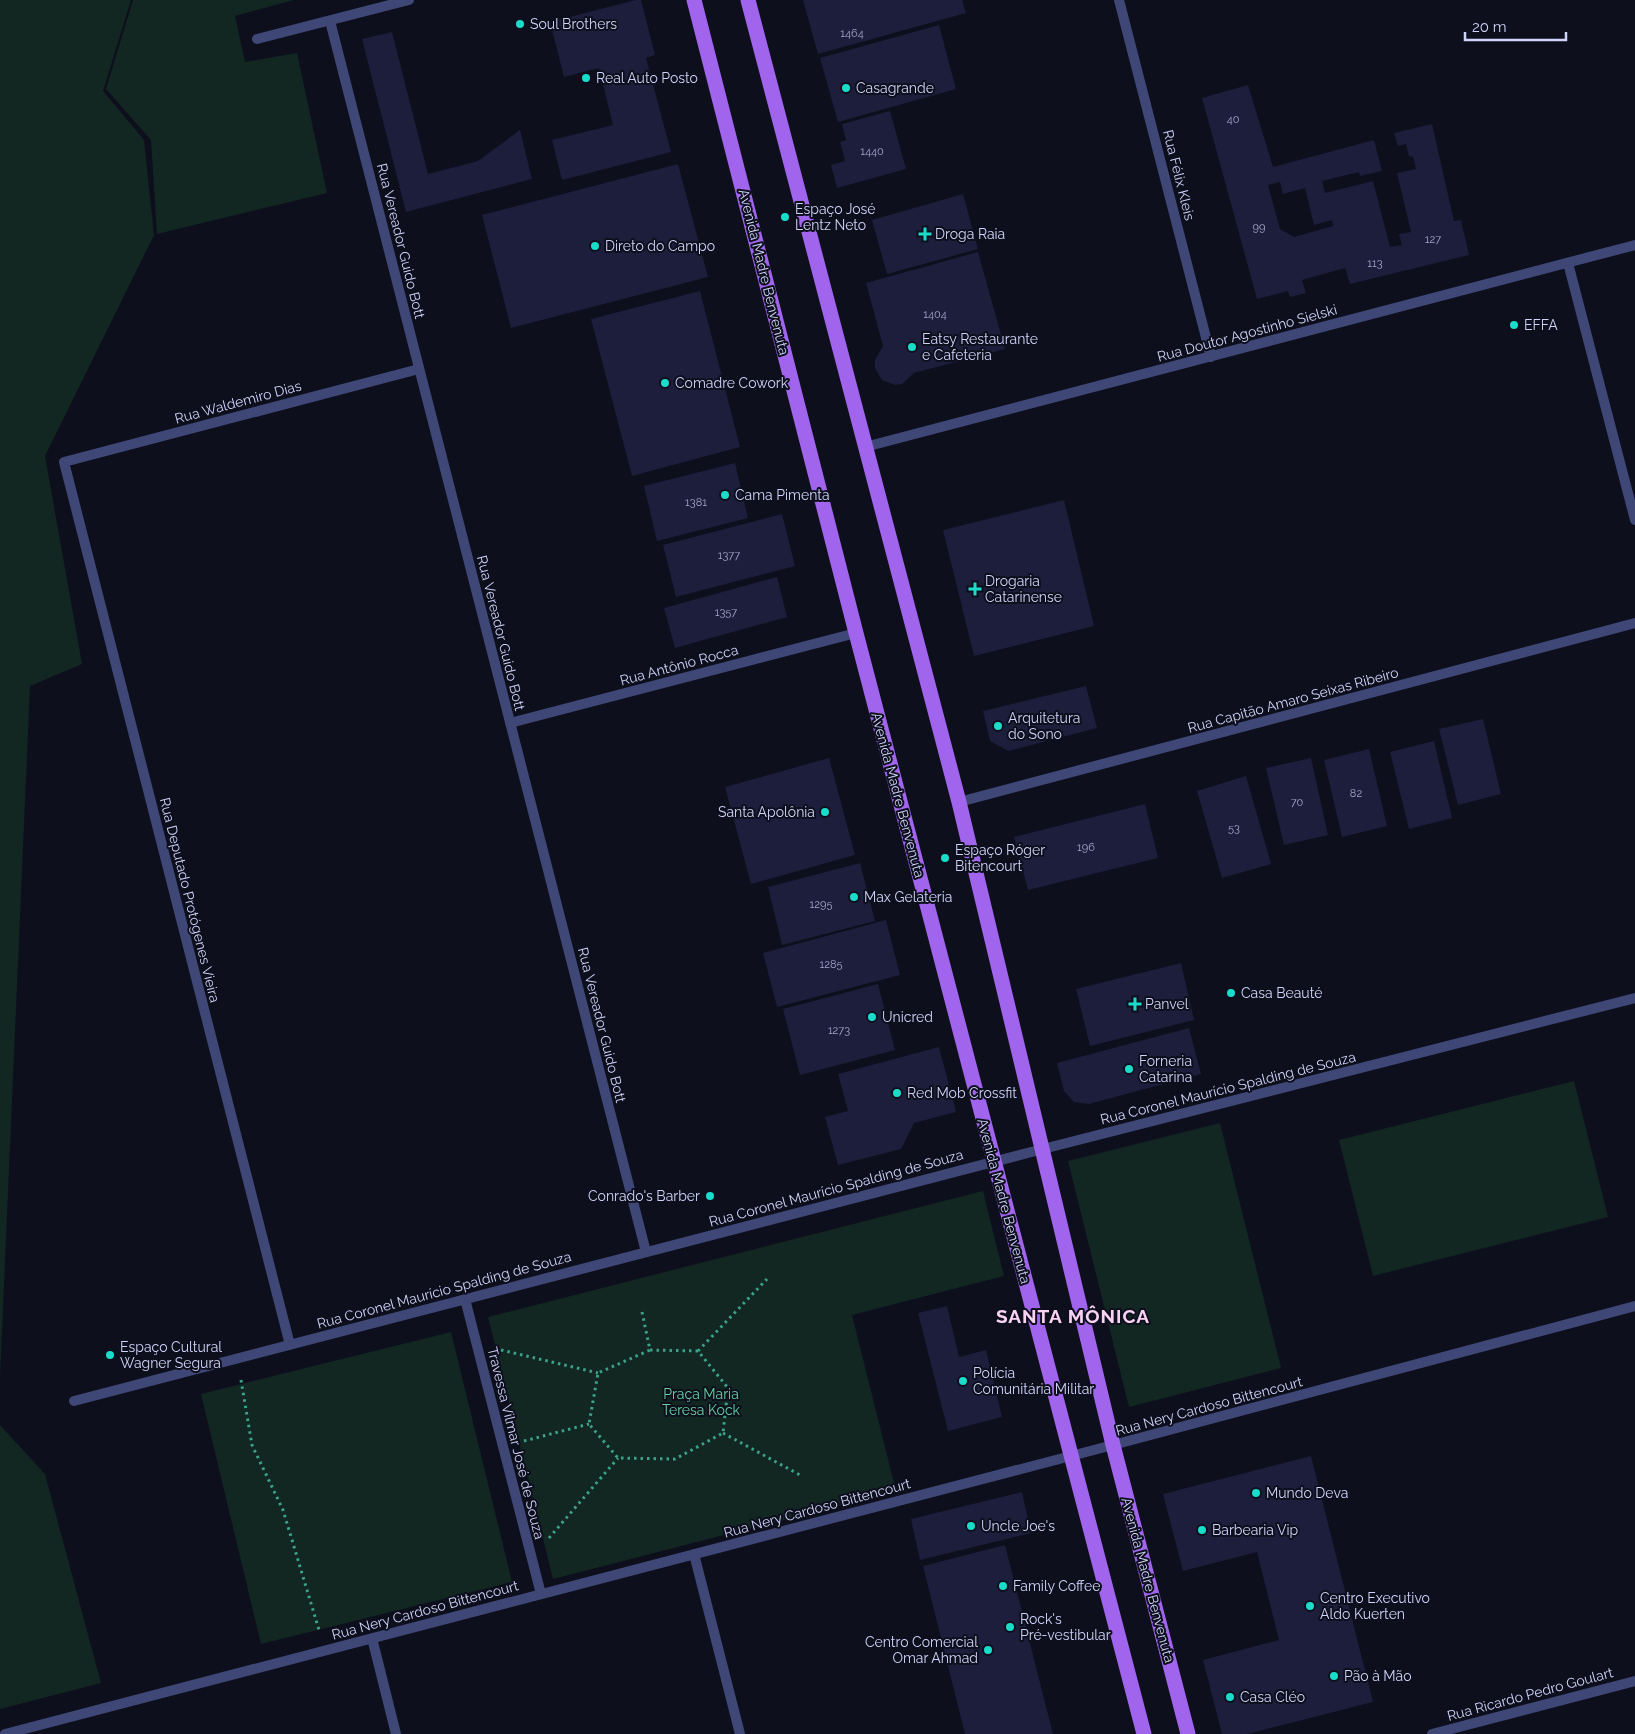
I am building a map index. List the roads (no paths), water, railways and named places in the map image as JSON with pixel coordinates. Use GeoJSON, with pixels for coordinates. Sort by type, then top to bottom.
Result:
{"type":"FeatureCollection","features":[{"type":"Feature","properties":{"kind":"main road","name":"Avenida Madre Benvenuta"},"geometry":{"type":"LineString","coordinates":[[694,0],[993,1162],[1144,1734]]}},
{"type":"Feature","properties":{"kind":"main road","name":"Avenida Madre Benvenuta"},"geometry":{"type":"LineString","coordinates":[[748,0],[959,802],[1113,1445],[1188,1734]]}},
{"type":"Feature","properties":{"kind":"street"},"geometry":{"type":"LineString","coordinates":[[257,40],[409,0]]}},
{"type":"Feature","properties":{"kind":"street","name":"Rua Félix Kleis"},"geometry":{"type":"LineString","coordinates":[[1121,0],[1211,357]]}},
{"type":"Feature","properties":{"kind":"street","name":"Rua Vereador Guido Bott"},"geometry":{"type":"LineString","coordinates":[[330,21],[646,1252]]}},
{"type":"Feature","properties":{"kind":"street","name":"Rua Doutor Agostinho Sielski"},"geometry":{"type":"LineString","coordinates":[[865,447],[1635,245]]}},
{"type":"Feature","properties":{"kind":"street"},"geometry":{"type":"LineString","coordinates":[[1568,263],[1635,520]]}},
{"type":"Feature","properties":{"kind":"street","name":"Rua Waldemiro Dias"},"geometry":{"type":"LineString","coordinates":[[64,462],[419,369]]}},
{"type":"Feature","properties":{"kind":"street","name":"Rua Deputado Protógenes Vieira"},"geometry":{"type":"LineString","coordinates":[[64,462],[290,1345]]}},
{"type":"Feature","properties":{"kind":"street","name":"Rua Capitão Amaro Seixas Ribeiro"},"geometry":{"type":"LineString","coordinates":[[959,802],[1635,624]]}},
{"type":"Feature","properties":{"kind":"street","name":"Rua Antônio Rocca"},"geometry":{"type":"LineString","coordinates":[[510,723],[856,633]]}},
{"type":"Feature","properties":{"kind":"street","name":"Rua Coronel Maurício Spalding de Souza"},"geometry":{"type":"LineString","coordinates":[[74,1402],[1043,1149],[1635,998]]}},
{"type":"Feature","properties":{"kind":"street","name":"Travessa Vilmar José de Souza"},"geometry":{"type":"LineString","coordinates":[[465,1299],[541,1594]]}},
{"type":"Feature","properties":{"kind":"street","name":"Rua Nery Cardoso Bittencourt"},"geometry":{"type":"LineString","coordinates":[[5,1734],[1113,1445],[1635,1306]]}},
{"type":"Feature","properties":{"kind":"street"},"geometry":{"type":"LineString","coordinates":[[694,1554],[740,1734]]}},
{"type":"Feature","properties":{"kind":"street"},"geometry":{"type":"LineString","coordinates":[[372,1638],[396,1734]]}},
{"type":"Feature","properties":{"kind":"street","name":"Rua Ricardo Pedro Goulart"},"geometry":{"type":"LineString","coordinates":[[1432,1734],[1635,1681]]}},
{"type":"Feature","properties":{"kind":"place","name":"Soul Brothers"},"geometry":{"type":"Point","coordinates":[520,24]}},
{"type":"Feature","properties":{"kind":"place","name":"Real Auto Posto"},"geometry":{"type":"Point","coordinates":[586,78]}},
{"type":"Feature","properties":{"kind":"place","name":"Casagrande"},"geometry":{"type":"Point","coordinates":[846,88]}},
{"type":"Feature","properties":{"kind":"place","name":"Espaço José Lentz Neto"},"geometry":{"type":"Point","coordinates":[785,217]}},
{"type":"Feature","properties":{"kind":"place","name":"Droga Raia"},"geometry":{"type":"Point","coordinates":[925,234]}},
{"type":"Feature","properties":{"kind":"place","name":"Direto do Campo"},"geometry":{"type":"Point","coordinates":[595,246]}},
{"type":"Feature","properties":{"kind":"place","name":"EFFA"},"geometry":{"type":"Point","coordinates":[1514,325]}},
{"type":"Feature","properties":{"kind":"place","name":"Eatsy Restaurante e Cafeteria"},"geometry":{"type":"Point","coordinates":[912,347]}},
{"type":"Feature","properties":{"kind":"place","name":"Comadre Cowork"},"geometry":{"type":"Point","coordinates":[665,383]}},
{"type":"Feature","properties":{"kind":"place","name":"Cama Pimenta"},"geometry":{"type":"Point","coordinates":[725,495]}},
{"type":"Feature","properties":{"kind":"place","name":"Drogaria Catarinense"},"geometry":{"type":"Point","coordinates":[975,589]}},
{"type":"Feature","properties":{"kind":"place","name":"Arquitetura do Sono"},"geometry":{"type":"Point","coordinates":[998,726]}},
{"type":"Feature","properties":{"kind":"place","name":"Santa Apolônia"},"geometry":{"type":"Point","coordinates":[825,812]}},
{"type":"Feature","properties":{"kind":"place","name":"Espaço Róger Bitencourt"},"geometry":{"type":"Point","coordinates":[945,858]}},
{"type":"Feature","properties":{"kind":"place","name":"Max Gelateria"},"geometry":{"type":"Point","coordinates":[854,897]}},
{"type":"Feature","properties":{"kind":"place","name":"Casa Beauté"},"geometry":{"type":"Point","coordinates":[1231,993]}},
{"type":"Feature","properties":{"kind":"place","name":"Panvel"},"geometry":{"type":"Point","coordinates":[1135,1004]}},
{"type":"Feature","properties":{"kind":"place","name":"Unicred"},"geometry":{"type":"Point","coordinates":[872,1017]}},
{"type":"Feature","properties":{"kind":"place","name":"Forneria Catarina"},"geometry":{"type":"Point","coordinates":[1129,1069]}},
{"type":"Feature","properties":{"kind":"place","name":"Red Mob Crossfit"},"geometry":{"type":"Point","coordinates":[897,1093]}},
{"type":"Feature","properties":{"kind":"place","name":"Conrado's Barber"},"geometry":{"type":"Point","coordinates":[710,1196]}},
{"type":"Feature","properties":{"kind":"place","name":"Espaço Cultural Wagner Segura"},"geometry":{"type":"Point","coordinates":[110,1355]}},
{"type":"Feature","properties":{"kind":"place","name":"Polícia Comunitária Militar"},"geometry":{"type":"Point","coordinates":[963,1381]}},
{"type":"Feature","properties":{"kind":"place","name":"Mundo Deva"},"geometry":{"type":"Point","coordinates":[1256,1493]}},
{"type":"Feature","properties":{"kind":"place","name":"Uncle Joe's"},"geometry":{"type":"Point","coordinates":[971,1526]}},
{"type":"Feature","properties":{"kind":"place","name":"Barbearia Vip"},"geometry":{"type":"Point","coordinates":[1202,1530]}},
{"type":"Feature","properties":{"kind":"place","name":"Family Coffee"},"geometry":{"type":"Point","coordinates":[1003,1586]}},
{"type":"Feature","properties":{"kind":"place","name":"Centro Executivo Aldo Kuerten"},"geometry":{"type":"Point","coordinates":[1310,1606]}},
{"type":"Feature","properties":{"kind":"place","name":"Rock's Pré-vestibular"},"geometry":{"type":"Point","coordinates":[1010,1627]}},
{"type":"Feature","properties":{"kind":"place","name":"Centro Comercial Omar Ahmad"},"geometry":{"type":"Point","coordinates":[988,1650]}},
{"type":"Feature","properties":{"kind":"place","name":"Pão à Mão"},"geometry":{"type":"Point","coordinates":[1334,1676]}},
{"type":"Feature","properties":{"kind":"place","name":"Casa Cléo"},"geometry":{"type":"Point","coordinates":[1230,1697]}},
{"type":"Feature","properties":{"kind":"district","name":"SANTA MÔNICA"},"geometry":{"type":"Point","coordinates":[1073,1316]}},
{"type":"Feature","properties":{"kind":"park label","name":"Praça Maria Teresa Kock"},"geometry":{"type":"Point","coordinates":[701,1402]}}]}
